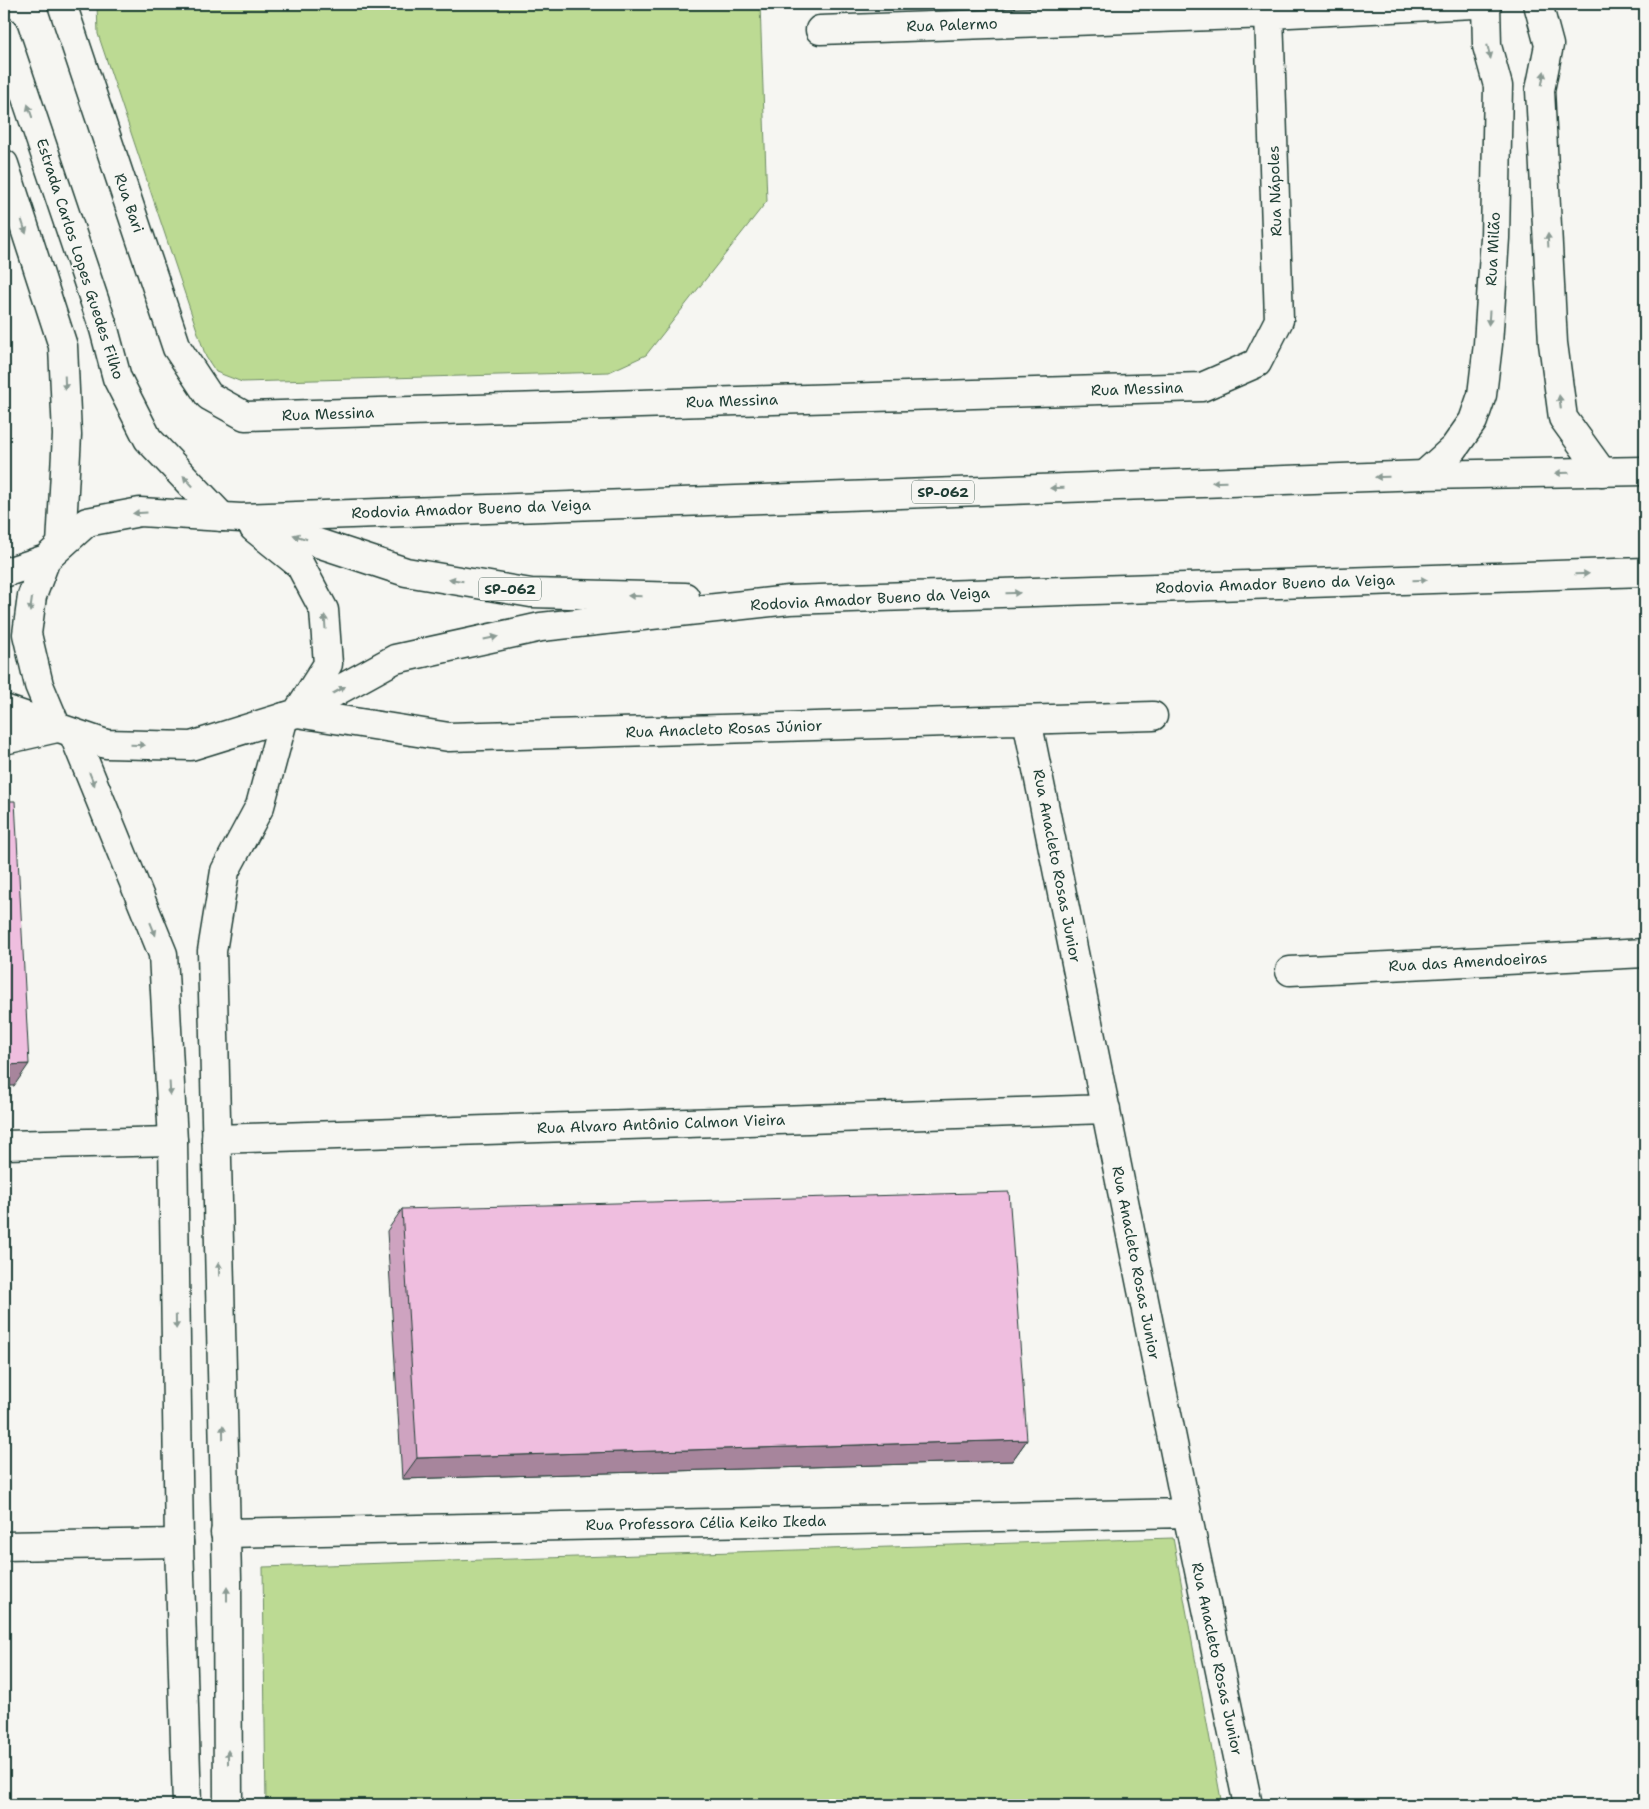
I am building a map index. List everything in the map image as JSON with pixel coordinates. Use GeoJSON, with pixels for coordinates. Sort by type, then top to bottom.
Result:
{"type":"FeatureCollection","features":[{"type":"Feature","properties":{"kind":"street","name":"Rua Bari"},"geometry":{"type":"LineString","coordinates":[[62,4],[177,348],[209,396]]}},
{"type":"Feature","properties":{"kind":"street","name":"Rua Palermo"},"geometry":{"type":"LineString","coordinates":[[820,30],[1270,14],[1474,4]]}},
{"type":"Feature","properties":{"kind":"street","name":"Rua Milão"},"geometry":{"type":"LineString","coordinates":[[1424,475],[1454,448],[1473,421],[1482,395],[1488,344],[1495,238],[1498,86],[1487,46],[1486,4]]}},
{"type":"Feature","properties":{"kind":"street"},"geometry":{"type":"LineString","coordinates":[[1538,4],[1549,45],[1540,90],[1553,343],[1562,418],[1602,472]]}},
{"type":"Feature","properties":{"kind":"street","name":"Rua Nápoles"},"geometry":{"type":"LineString","coordinates":[[1257,363],[1279,320],[1270,14]]}},
{"type":"Feature","properties":{"kind":"street","name":"Estrada Carlos Lopes Guedes Filho"},"geometry":{"type":"LineString","coordinates":[[4,32],[104,329],[117,378],[148,439],[232,517],[300,565],[324,610],[328,664],[290,715],[260,806],[225,871],[212,951],[225,1533],[228,1805]]}},
{"type":"Feature","properties":{"kind":"street"},"geometry":{"type":"LineString","coordinates":[[4,164],[64,346],[67,435],[53,552],[32,596],[27,634],[39,685],[65,731],[163,954],[173,1141],[179,1543],[186,1805]]}},
{"type":"Feature","properties":{"kind":"street","name":"Rua Messina"},"geometry":{"type":"LineString","coordinates":[[209,396],[245,416],[1202,386],[1257,363]]}},
{"type":"Feature","properties":{"kind":"street","name":"Rodovia Amador Bueno da Veiga"},"geometry":{"type":"LineString","coordinates":[[4,573],[53,552],[86,522],[140,512],[232,517],[1424,475],[1645,471]]}},
{"type":"Feature","properties":{"kind":"street","name":"SP-062"},"geometry":{"type":"LineString","coordinates":[[232,517],[406,572],[531,593],[789,600]]}},
{"type":"Feature","properties":{"kind":"street","name":"Rodovia Amador Bueno da Veiga"},"geometry":{"type":"LineString","coordinates":[[4,709],[106,744],[191,746],[290,715],[395,659],[541,627],[789,600],[1645,572]]}},
{"type":"Feature","properties":{"kind":"street","name":"Rua Anacleto Rosas Júnior"},"geometry":{"type":"LineString","coordinates":[[290,715],[449,737],[1153,716]]}},
{"type":"Feature","properties":{"kind":"street","name":"Rua Anacleto Rosas Junior"},"geometry":{"type":"LineString","coordinates":[[1027,720],[1248,1805]]}},
{"type":"Feature","properties":{"kind":"street"},"geometry":{"type":"LineString","coordinates":[[4,740],[65,731]]}},
{"type":"Feature","properties":{"kind":"street","name":"Rua das Amendoeiras"},"geometry":{"type":"LineString","coordinates":[[1290,971],[1645,953]]}},
{"type":"Feature","properties":{"kind":"street","name":"Rua Alvaro Antônio Calmon Vieira"},"geometry":{"type":"LineString","coordinates":[[216,1140],[1106,1109]]}},
{"type":"Feature","properties":{"kind":"street"},"geometry":{"type":"LineString","coordinates":[[4,1145],[173,1141]]}},
{"type":"Feature","properties":{"kind":"street","name":"Rua Professora Célia Keiko Ikeda"},"geometry":{"type":"LineString","coordinates":[[225,1533],[1187,1513]]}},
{"type":"Feature","properties":{"kind":"street"},"geometry":{"type":"LineString","coordinates":[[4,1546],[179,1543]]}},
{"type":"Feature","properties":{"kind":"green space"},"geometry":{"type":"Polygon","coordinates":[[[97,4],[760,4],[767,201],[646,355],[609,372],[242,382],[216,372],[206,357],[98,34],[97,4]]]}},
{"type":"Feature","properties":{"kind":"green space"},"geometry":{"type":"Polygon","coordinates":[[[1173,1538],[1222,1805],[266,1805],[263,1567],[1173,1538]]]}},
{"type":"Feature","properties":{"kind":"building"},"geometry":{"type":"Polygon","coordinates":[[[4,801],[15,801],[29,1064],[4,1065],[4,801]]]}},
{"type":"Feature","properties":{"kind":"building"},"geometry":{"type":"Polygon","coordinates":[[[1009,1192],[1027,1440],[417,1458],[402,1209],[1009,1192]]]}}]}
